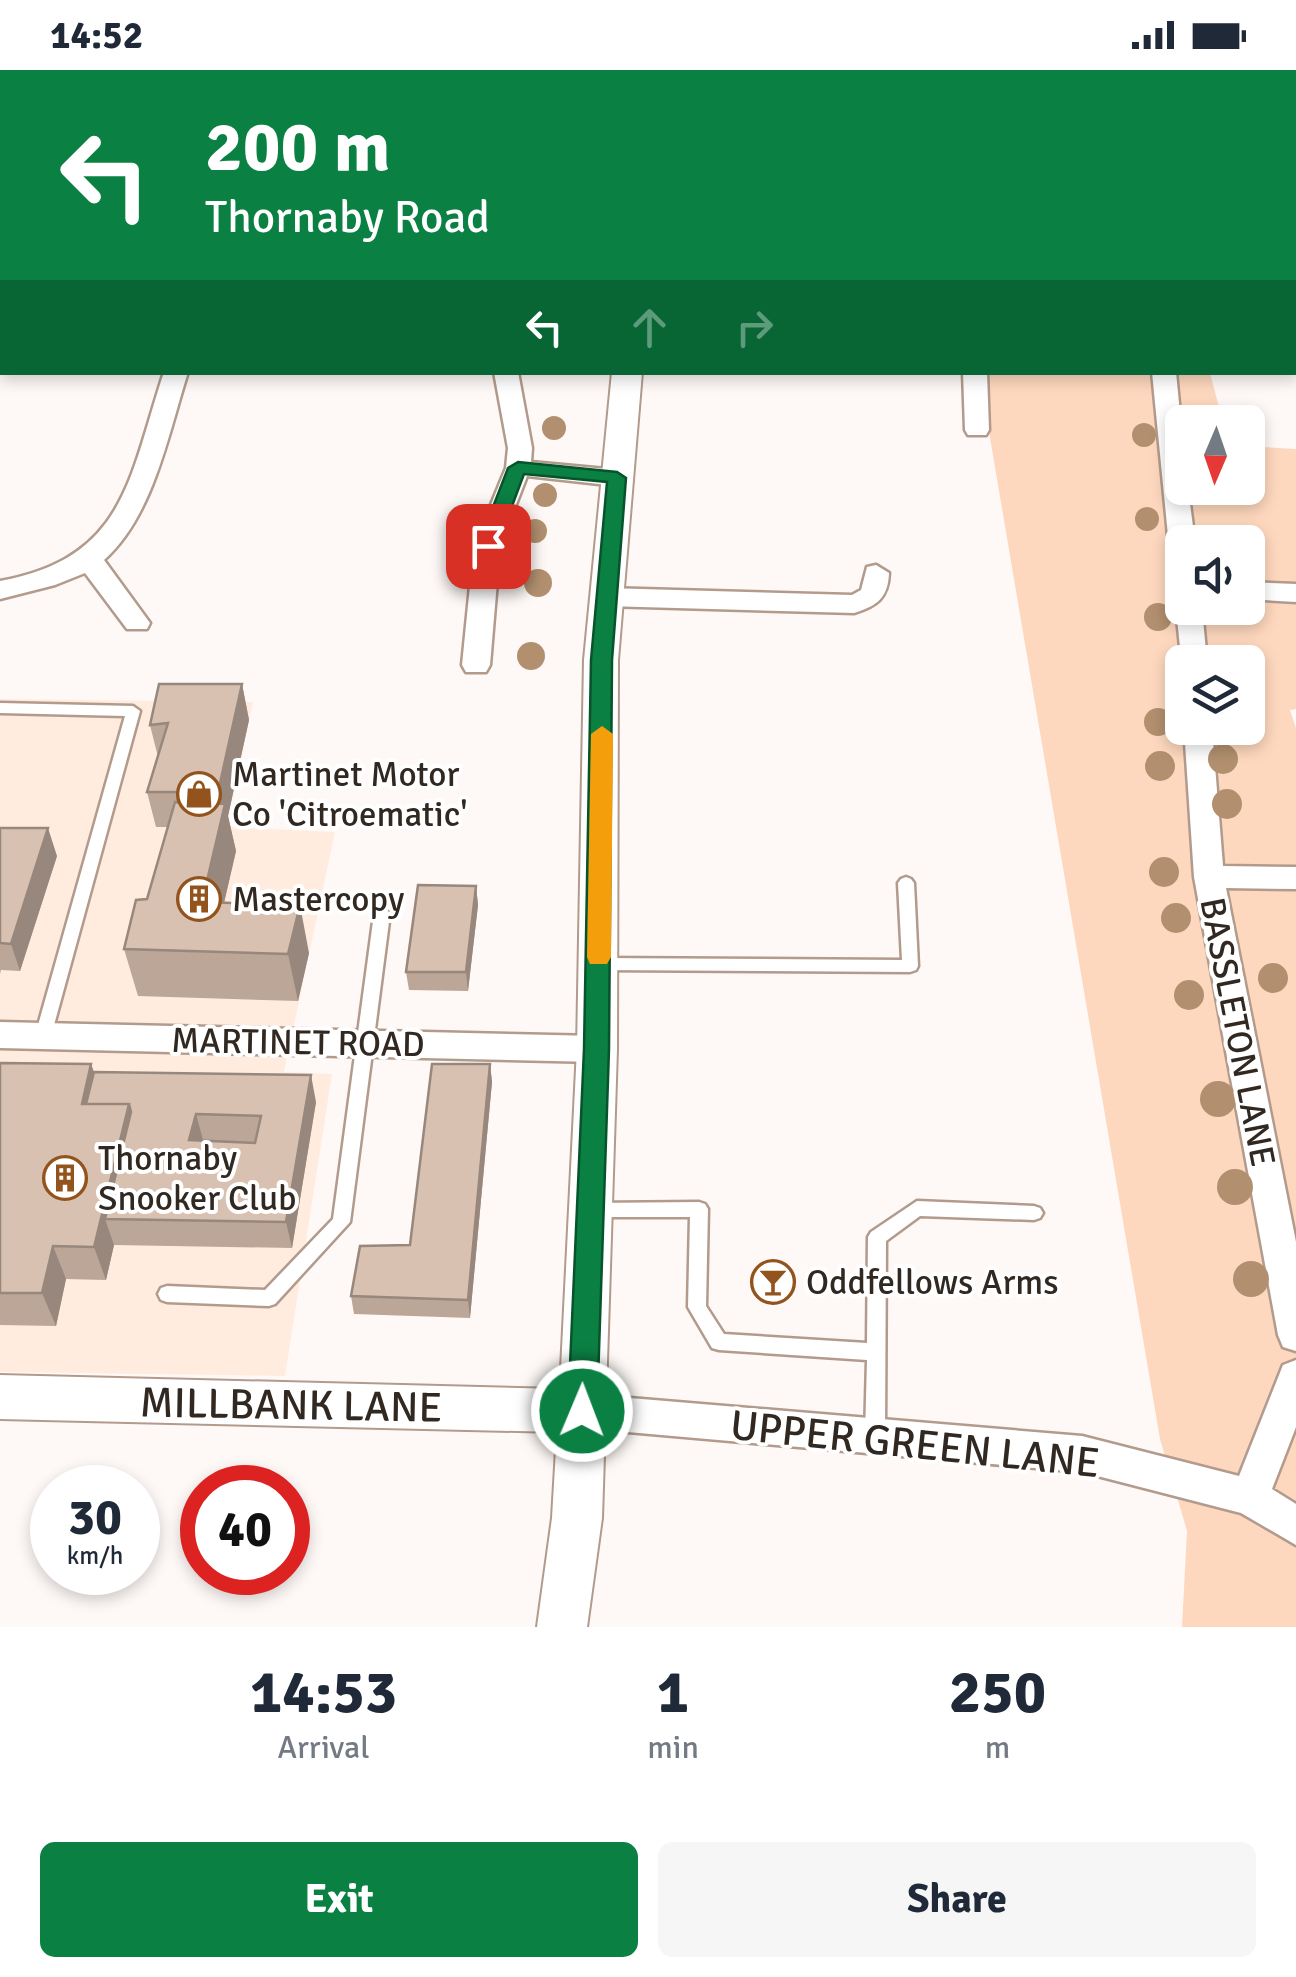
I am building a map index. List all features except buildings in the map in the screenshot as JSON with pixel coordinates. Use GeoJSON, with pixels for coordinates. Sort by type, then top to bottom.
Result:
{"type":"FeatureCollection","features":[{"type":"Feature","properties":{"kind":"street"},"geometry":{"type":"LineString","coordinates":[[0,590],[29,584],[89,560],[122,525],[175,375]]}},
{"type":"Feature","properties":{"kind":"street"},"geometry":{"type":"LineString","coordinates":[[476,665],[480,587],[488,546],[518,468],[518,431],[507,375]]}},
{"type":"Feature","properties":{"kind":"street"},"geometry":{"type":"LineString","coordinates":[[562,1627],[577,1518],[597,1049],[601,660],[626,375]]}},
{"type":"Feature","properties":{"kind":"street"},"geometry":{"type":"LineString","coordinates":[[975,375],[977,430]]}},
{"type":"Feature","properties":{"kind":"street"},"geometry":{"type":"LineString","coordinates":[[1164,375],[1180,525]]}},
{"type":"Feature","properties":{"kind":"street"},"geometry":{"type":"LineString","coordinates":[[518,468],[617,478]]}},
{"type":"Feature","properties":{"kind":"street"},"geometry":{"type":"LineString","coordinates":[[89,560],[137,623]]}},
{"type":"Feature","properties":{"kind":"street"},"geometry":{"type":"LineString","coordinates":[[606,597],[854,604],[869,600],[876,591],[876,573]]}},
{"type":"Feature","properties":{"kind":"street"},"geometry":{"type":"LineString","coordinates":[[1265,591],[1296,592]]}},
{"type":"Feature","properties":{"kind":"street","name":"BASSLETON LANE"},"geometry":{"type":"LineString","coordinates":[[1199,745],[1209,878],[1296,1335]]}},
{"type":"Feature","properties":{"kind":"street"},"geometry":{"type":"LineString","coordinates":[[1209,878],[1296,878]]}},
{"type":"Feature","properties":{"kind":"street","name":"MARTINET ROAD"},"geometry":{"type":"LineString","coordinates":[[0,1035],[597,1049]]}},
{"type":"Feature","properties":{"kind":"street"},"geometry":{"type":"LineString","coordinates":[[1250,1497],[1296,1377]]}},
{"type":"Feature","properties":{"kind":"street","name":"MILLBANK LANE"},"geometry":{"type":"LineString","coordinates":[[0,1397],[582,1411]]}},
{"type":"Feature","properties":{"kind":"street","name":"UPPER GREEN LANE"},"geometry":{"type":"LineString","coordinates":[[582,1411],[1082,1454],[1250,1497],[1296,1526]]}},
{"type":"Feature","properties":{"kind":"lane"},"geometry":{"type":"LineString","coordinates":[[0,708],[133,711],[43,1036]]}},
{"type":"Feature","properties":{"kind":"lane"},"geometry":{"type":"LineString","coordinates":[[598,964],[910,966],[906,883]]}},
{"type":"Feature","properties":{"kind":"lane"},"geometry":{"type":"LineString","coordinates":[[167,1294],[269,1298],[341,1222],[382,914]]}},
{"type":"Feature","properties":{"kind":"lane"},"geometry":{"type":"LineString","coordinates":[[875,1436],[877,1236],[917,1208],[1034,1212]]}},
{"type":"Feature","properties":{"kind":"lane"},"geometry":{"type":"LineString","coordinates":[[588,1210],[698,1209],[698,1307],[720,1342],[876,1352]]}},
{"type":"Feature","properties":{"kind":"shaded area"},"geometry":{"type":"Polygon","coordinates":[[[979,375],[1211,375],[1218,405],[1165,405],[1165,505],[1265,505],[1265,447],[1296,449],[1296,709],[1290,710],[1296,728],[1296,1627],[1182,1627],[1187,1531],[1160,1439],[979,375]]]}},
{"type":"Feature","properties":{"kind":"shaded area"},"geometry":{"type":"Polygon","coordinates":[[[0,699],[253,702],[226,827],[335,832],[284,1072],[332,1074],[285,1376],[0,1372],[0,699]]]}},
{"type":"Feature","properties":{"kind":"slow traffic"},"geometry":{"type":"LineString","coordinates":[[599,957],[602,734]]}},
{"type":"Feature","properties":{"kind":"place","name":"Martinet Motor Co 'Citroematic'"},"geometry":{"type":"Point","coordinates":[199,794]}},
{"type":"Feature","properties":{"kind":"place","name":"Mastercopy"},"geometry":{"type":"Point","coordinates":[199,899]}},
{"type":"Feature","properties":{"kind":"place","name":"Thornaby Snooker Club"},"geometry":{"type":"Point","coordinates":[65,1178]}},
{"type":"Feature","properties":{"kind":"place","name":"Oddfellows Arms"},"geometry":{"type":"Point","coordinates":[773,1282]}},
{"type":"Feature","properties":{"kind":"route"},"geometry":{"type":"LineString","coordinates":[[488,546],[496,516],[518,468],[617,478],[601,660],[603,781],[597,1049],[582,1411]]}}]}
